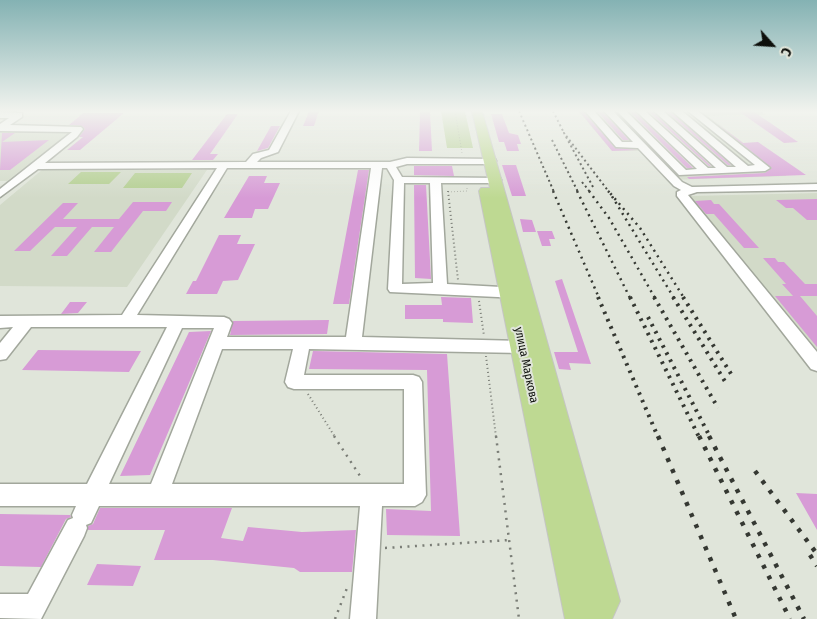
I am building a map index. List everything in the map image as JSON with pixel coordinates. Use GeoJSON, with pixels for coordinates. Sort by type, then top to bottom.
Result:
{"type":"FeatureCollection","features":[{"type":"Feature","properties":{"kind":"main road","name":"улица Маркова"},"geometry":{"type":"LineString","coordinates":[[475,140],[480,171],[536,347],[598,614]]}},
{"type":"Feature","properties":{"kind":"main road","name":"улица Маркова"},"geometry":{"type":"LineString","coordinates":[[478,140],[480,171]]}},
{"type":"Feature","properties":{"kind":"main road","name":"улица Маркова"},"geometry":{"type":"LineString","coordinates":[[536,347],[598,614]]}},
{"type":"Feature","properties":{"kind":"lane"},"geometry":{"type":"LineString","coordinates":[[2,198],[13,184],[68,140]]}},
{"type":"Feature","properties":{"kind":"lane"},"geometry":{"type":"LineString","coordinates":[[249,165],[257,156],[273,152],[279,140]]}},
{"type":"Feature","properties":{"kind":"lane"},"geometry":{"type":"LineString","coordinates":[[614,140],[619,145],[640,145]]}},
{"type":"Feature","properties":{"kind":"lane"},"geometry":{"type":"LineString","coordinates":[[635,140],[678,184],[691,191]]}},
{"type":"Feature","properties":{"kind":"lane"},"geometry":{"type":"LineString","coordinates":[[650,140],[683,173],[765,168],[729,140]]}},
{"type":"Feature","properties":{"kind":"lane"},"geometry":{"type":"LineString","coordinates":[[671,140],[705,171]]}},
{"type":"Feature","properties":{"kind":"lane"},"geometry":{"type":"LineString","coordinates":[[692,140],[752,188]]}},
{"type":"Feature","properties":{"kind":"lane"},"geometry":{"type":"LineString","coordinates":[[710,140],[745,169]]}},
{"type":"Feature","properties":{"kind":"lane"},"geometry":{"type":"LineString","coordinates":[[36,166],[384,165],[407,161],[480,171]]}},
{"type":"Feature","properties":{"kind":"lane"},"geometry":{"type":"LineString","coordinates":[[126,320],[224,165]]}},
{"type":"Feature","properties":{"kind":"lane"},"geometry":{"type":"LineString","coordinates":[[384,165],[399,180],[435,180],[480,171]]}},
{"type":"Feature","properties":{"kind":"lane"},"geometry":{"type":"LineString","coordinates":[[353,343],[384,165]]}},
{"type":"Feature","properties":{"kind":"lane"},"geometry":{"type":"LineString","coordinates":[[399,180],[395,289],[440,288],[477,284],[518,293]]}},
{"type":"Feature","properties":{"kind":"lane"},"geometry":{"type":"LineString","coordinates":[[435,180],[440,288]]}},
{"type":"Feature","properties":{"kind":"lane"},"geometry":{"type":"LineString","coordinates":[[0,184],[13,184]]}},
{"type":"Feature","properties":{"kind":"lane"},"geometry":{"type":"LineString","coordinates":[[817,187],[691,191],[681,194],[817,364]]}},
{"type":"Feature","properties":{"kind":"lane"},"geometry":{"type":"LineString","coordinates":[[0,322],[126,320],[224,323],[158,494]]}},
{"type":"Feature","properties":{"kind":"lane"},"geometry":{"type":"LineString","coordinates":[[0,354],[26,322]]}},
{"type":"Feature","properties":{"kind":"lane"},"geometry":{"type":"LineString","coordinates":[[0,606],[31,613],[80,522],[177,322]]}},
{"type":"Feature","properties":{"kind":"lane"},"geometry":{"type":"LineString","coordinates":[[217,343],[353,343],[536,347]]}},
{"type":"Feature","properties":{"kind":"lane"},"geometry":{"type":"LineString","coordinates":[[0,494],[415,495],[413,382],[294,382],[302,343]]}},
{"type":"Feature","properties":{"kind":"lane"},"geometry":{"type":"LineString","coordinates":[[363,619],[372,494]]}},
{"type":"Feature","properties":{"kind":"path"},"geometry":{"type":"LineString","coordinates":[[467,140],[480,171],[467,191],[448,191],[458,282],[471,281],[477,284],[519,619]]}},
{"type":"Feature","properties":{"kind":"path"},"geometry":{"type":"LineString","coordinates":[[300,382],[372,494]]}},
{"type":"Feature","properties":{"kind":"path"},"geometry":{"type":"LineString","coordinates":[[380,548],[510,540]]}},
{"type":"Feature","properties":{"kind":"shaded area"},"geometry":{"type":"Polygon","coordinates":[[[0,140],[60,140],[7,181],[0,181],[0,140]]]}},
{"type":"Feature","properties":{"kind":"shaded area"},"geometry":{"type":"Polygon","coordinates":[[[603,140],[739,140],[787,176],[670,180],[641,151],[612,151],[603,140]]]}},
{"type":"Feature","properties":{"kind":"shaded area"},"geometry":{"type":"Polygon","coordinates":[[[43,169],[207,170],[127,287],[0,286],[0,205],[43,169]]]}},
{"type":"Feature","properties":{"kind":"shaded area"},"geometry":{"type":"Polygon","coordinates":[[[817,193],[817,354],[690,196],[817,193]]]}},
{"type":"Feature","properties":{"kind":"green space"},"geometry":{"type":"Polygon","coordinates":[[[446,140],[471,140],[473,148],[447,148],[446,140]]]}},
{"type":"Feature","properties":{"kind":"green space"},"geometry":{"type":"Polygon","coordinates":[[[81,172],[121,172],[109,184],[68,184],[81,172]]]}},
{"type":"Feature","properties":{"kind":"green space"},"geometry":{"type":"Polygon","coordinates":[[[135,173],[192,173],[182,188],[123,188],[135,173]]]}},
{"type":"Feature","properties":{"kind":"building"},"geometry":{"type":"Polygon","coordinates":[[[2,140],[5,140],[2,142],[49,140],[10,170],[0,170],[2,140]]]}},
{"type":"Feature","properties":{"kind":"building"},"geometry":{"type":"Polygon","coordinates":[[[79,140],[92,140],[80,150],[67,150],[79,140]]]}},
{"type":"Feature","properties":{"kind":"building"},"geometry":{"type":"Polygon","coordinates":[[[207,140],[220,140],[210,154],[218,154],[213,160],[192,160],[207,140]]]}},
{"type":"Feature","properties":{"kind":"building"},"geometry":{"type":"Polygon","coordinates":[[[263,140],[272,140],[268,148],[257,151],[263,140]]]}},
{"type":"Feature","properties":{"kind":"building"},"geometry":{"type":"Polygon","coordinates":[[[419,140],[431,140],[432,151],[419,151],[419,140]]]}},
{"type":"Feature","properties":{"kind":"building"},"geometry":{"type":"Polygon","coordinates":[[[498,140],[520,140],[521,144],[517,144],[519,151],[507,151],[504,142],[499,142],[498,140]]]}},
{"type":"Feature","properties":{"kind":"building"},"geometry":{"type":"Polygon","coordinates":[[[603,140],[608,140],[615,148],[638,150],[612,151],[603,140]]]}},
{"type":"Feature","properties":{"kind":"building"},"geometry":{"type":"Polygon","coordinates":[[[658,140],[664,140],[693,168],[687,168],[658,140]]]}},
{"type":"Feature","properties":{"kind":"building"},"geometry":{"type":"Polygon","coordinates":[[[680,140],[683,140],[711,166],[680,140]]]}},
{"type":"Feature","properties":{"kind":"building"},"geometry":{"type":"Polygon","coordinates":[[[699,140],[703,140],[731,165],[728,165],[699,140]]]}},
{"type":"Feature","properties":{"kind":"building"},"geometry":{"type":"Polygon","coordinates":[[[737,140],[743,143],[758,142],[806,175],[689,179],[687,177],[765,173],[772,168],[737,140]]]}},
{"type":"Feature","properties":{"kind":"building"},"geometry":{"type":"Polygon","coordinates":[[[780,140],[795,140],[798,142],[784,143],[780,140]]]}},
{"type":"Feature","properties":{"kind":"building"},"geometry":{"type":"Polygon","coordinates":[[[502,165],[516,165],[526,196],[512,196],[502,165]]]}},
{"type":"Feature","properties":{"kind":"building"},"geometry":{"type":"Polygon","coordinates":[[[414,166],[452,166],[454,176],[414,175],[414,166]]]}},
{"type":"Feature","properties":{"kind":"building"},"geometry":{"type":"Polygon","coordinates":[[[358,170],[369,170],[349,304],[333,304],[358,170]]]}},
{"type":"Feature","properties":{"kind":"building"},"geometry":{"type":"Polygon","coordinates":[[[249,176],[267,176],[264,183],[280,183],[268,209],[255,209],[252,218],[224,218],[249,176]]]}},
{"type":"Feature","properties":{"kind":"building"},"geometry":{"type":"Polygon","coordinates":[[[414,185],[426,185],[431,279],[415,278],[414,185]]]}},
{"type":"Feature","properties":{"kind":"building"},"geometry":{"type":"Polygon","coordinates":[[[817,199],[817,220],[807,220],[793,208],[786,208],[776,200],[817,199]]]}},
{"type":"Feature","properties":{"kind":"building"},"geometry":{"type":"Polygon","coordinates":[[[711,200],[714,204],[719,204],[759,248],[744,248],[714,214],[706,214],[695,201],[711,200]]]}},
{"type":"Feature","properties":{"kind":"building"},"geometry":{"type":"Polygon","coordinates":[[[133,202],[172,202],[166,211],[143,211],[111,252],[94,252],[114,227],[92,227],[67,256],[51,256],[77,227],[55,227],[30,251],[14,251],[63,203],[78,203],[63,219],[119,219],[133,202]]]}},
{"type":"Feature","properties":{"kind":"building"},"geometry":{"type":"Polygon","coordinates":[[[520,219],[532,220],[536,232],[523,232],[520,219]]]}},
{"type":"Feature","properties":{"kind":"building"},"geometry":{"type":"Polygon","coordinates":[[[537,231],[552,231],[555,239],[549,239],[551,246],[542,246],[537,231]]]}},
{"type":"Feature","properties":{"kind":"building"},"geometry":{"type":"Polygon","coordinates":[[[219,235],[241,235],[237,244],[255,244],[238,280],[223,281],[217,294],[186,294],[193,281],[196,281],[219,235]]]}},
{"type":"Feature","properties":{"kind":"building"},"geometry":{"type":"Polygon","coordinates":[[[763,258],[775,258],[778,262],[784,262],[805,284],[817,284],[817,296],[800,296],[817,316],[817,347],[775,296],[793,296],[782,284],[786,284],[763,258]]]}},
{"type":"Feature","properties":{"kind":"building"},"geometry":{"type":"Polygon","coordinates":[[[562,279],[591,364],[569,363],[571,370],[559,369],[554,352],[578,352],[555,281],[562,279]]]}},
{"type":"Feature","properties":{"kind":"building"},"geometry":{"type":"Polygon","coordinates":[[[441,297],[471,298],[473,323],[443,322],[443,319],[405,319],[405,305],[442,305],[441,297]]]}},
{"type":"Feature","properties":{"kind":"building"},"geometry":{"type":"Polygon","coordinates":[[[70,302],[87,302],[78,313],[61,314],[70,302]]]}},
{"type":"Feature","properties":{"kind":"building"},"geometry":{"type":"Polygon","coordinates":[[[329,320],[327,334],[230,335],[233,321],[329,320]]]}},
{"type":"Feature","properties":{"kind":"building"},"geometry":{"type":"Polygon","coordinates":[[[211,331],[150,475],[120,476],[189,332],[211,331]]]}},
{"type":"Feature","properties":{"kind":"building"},"geometry":{"type":"Polygon","coordinates":[[[38,350],[141,351],[129,372],[22,370],[38,350]]]}},
{"type":"Feature","properties":{"kind":"building"},"geometry":{"type":"Polygon","coordinates":[[[313,351],[447,354],[460,536],[387,535],[386,509],[431,511],[427,370],[309,369],[313,351]]]}},
{"type":"Feature","properties":{"kind":"building"},"geometry":{"type":"Polygon","coordinates":[[[796,493],[817,494],[817,530],[796,493]]]}},
{"type":"Feature","properties":{"kind":"building"},"geometry":{"type":"Polygon","coordinates":[[[100,508],[232,508],[221,538],[243,541],[248,527],[302,532],[356,530],[352,572],[300,572],[294,568],[213,560],[154,560],[165,530],[88,530],[88,526],[93,524],[100,508]]]}},
{"type":"Feature","properties":{"kind":"building"},"geometry":{"type":"Polygon","coordinates":[[[0,514],[70,515],[71,517],[66,519],[41,567],[0,566],[0,514]]]}},
{"type":"Feature","properties":{"kind":"building"},"geometry":{"type":"Polygon","coordinates":[[[97,564],[141,566],[133,586],[87,585],[97,564]]]}},
{"type":"Feature","properties":{"kind":"railway"},"geometry":{"type":"LineString","coordinates":[[531,140],[554,192]]}},
{"type":"Feature","properties":{"kind":"railway"},"geometry":{"type":"LineString","coordinates":[[552,140],[578,192]]}},
{"type":"Feature","properties":{"kind":"railway"},"geometry":{"type":"LineString","coordinates":[[568,140],[593,187]]}},
{"type":"Feature","properties":{"kind":"railway"},"geometry":{"type":"LineString","coordinates":[[569,140],[609,192]]}},
{"type":"Feature","properties":{"kind":"railway"},"geometry":{"type":"LineString","coordinates":[[582,182],[590,192]]}},
{"type":"Feature","properties":{"kind":"railway"},"geometry":{"type":"LineString","coordinates":[[553,191],[599,298]]}},
{"type":"Feature","properties":{"kind":"railway"},"geometry":{"type":"LineString","coordinates":[[577,191],[630,298]]}},
{"type":"Feature","properties":{"kind":"railway"},"geometry":{"type":"LineString","coordinates":[[589,191],[609,218],[655,298]]}},
{"type":"Feature","properties":{"kind":"railway"},"geometry":{"type":"LineString","coordinates":[[610,193],[640,228],[684,298]]}},
{"type":"Feature","properties":{"kind":"railway"},"geometry":{"type":"LineString","coordinates":[[610,193],[674,298]]}},
{"type":"Feature","properties":{"kind":"railway"},"geometry":{"type":"LineString","coordinates":[[598,297],[658,437]]}},
{"type":"Feature","properties":{"kind":"railway"},"geometry":{"type":"LineString","coordinates":[[630,297],[699,437]]}},
{"type":"Feature","properties":{"kind":"railway"},"geometry":{"type":"LineString","coordinates":[[654,297],[718,408]]}},
{"type":"Feature","properties":{"kind":"railway"},"geometry":{"type":"LineString","coordinates":[[673,297],[726,383]]}},
{"type":"Feature","properties":{"kind":"railway"},"geometry":{"type":"LineString","coordinates":[[683,297],[733,377]]}},
{"type":"Feature","properties":{"kind":"railway"},"geometry":{"type":"LineString","coordinates":[[648,317],[710,437]]}},
{"type":"Feature","properties":{"kind":"railway"},"geometry":{"type":"LineString","coordinates":[[658,436],[736,619]]}},
{"type":"Feature","properties":{"kind":"railway"},"geometry":{"type":"LineString","coordinates":[[699,436],[790,619]]}},
{"type":"Feature","properties":{"kind":"railway"},"geometry":{"type":"LineString","coordinates":[[709,436],[804,619]]}},
{"type":"Feature","properties":{"kind":"railway"},"geometry":{"type":"LineString","coordinates":[[755,471],[817,554]]}},
{"type":"Feature","properties":{"kind":"railway"},"geometry":{"type":"LineString","coordinates":[[810,555],[817,566]]}}]}
